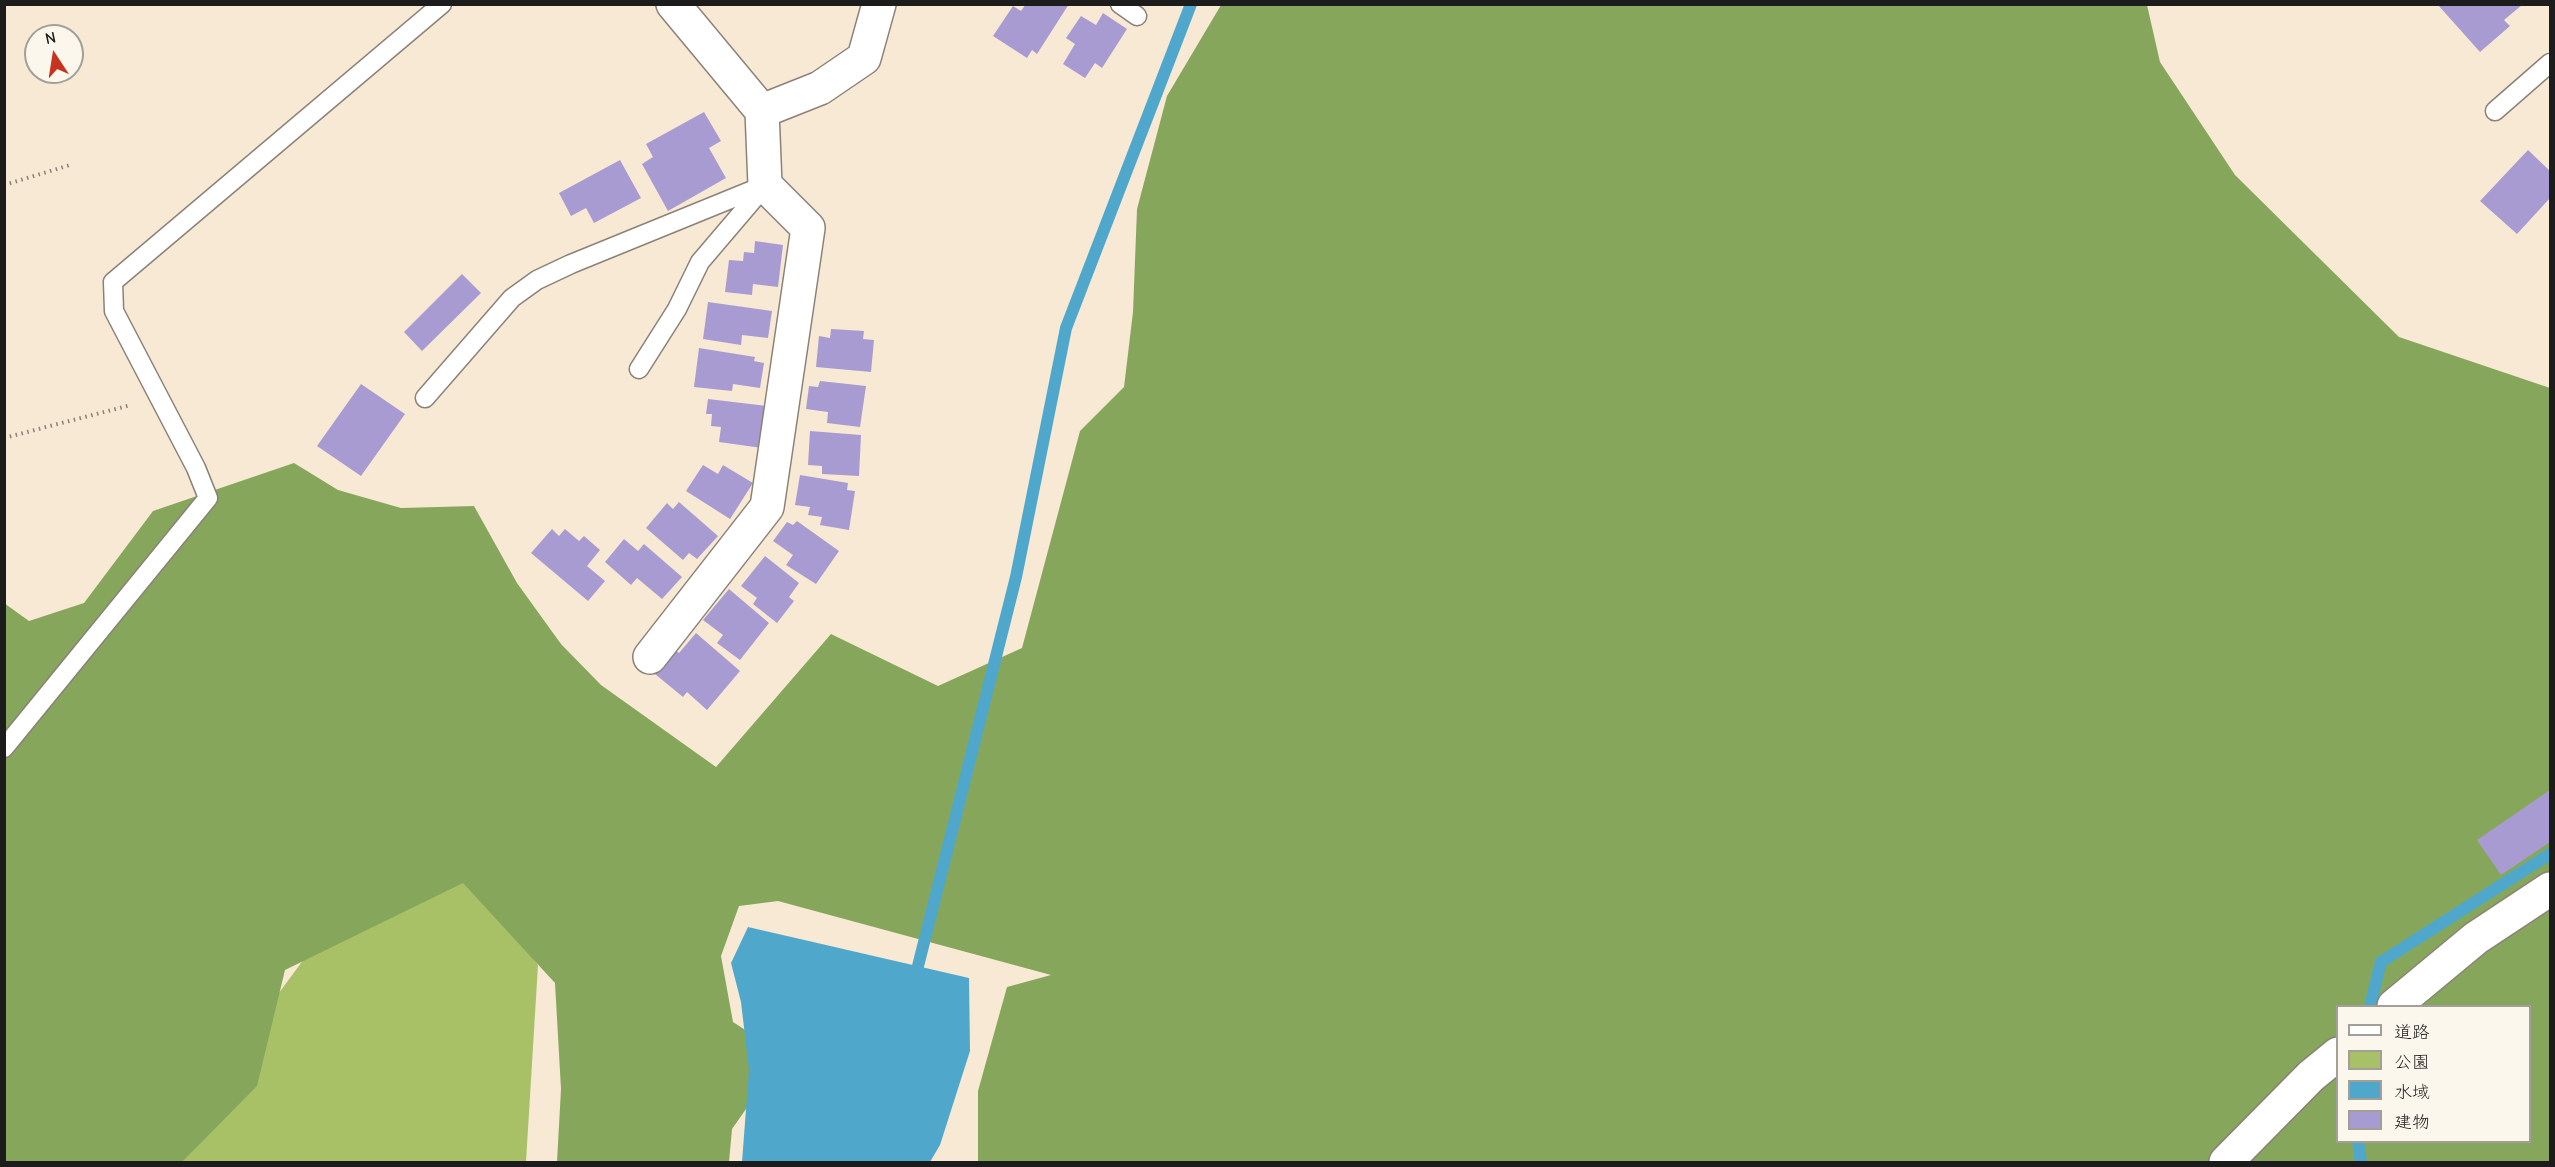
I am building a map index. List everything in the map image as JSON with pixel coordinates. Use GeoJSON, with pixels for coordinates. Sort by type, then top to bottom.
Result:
{"type":"FeatureCollection","features":[{"type":"Feature","properties":{"kind":"street"},"geometry":{"type":"LineString","coordinates":[[650,657],[768,507],[808,228],[765,185],[762,111],[673,4]]}},
{"type":"Feature","properties":{"kind":"street"},"geometry":{"type":"LineString","coordinates":[[762,111],[820,88],[864,58],[879,4]]}},
{"type":"Feature","properties":{"kind":"street"},"geometry":{"type":"LineString","coordinates":[[2395,1005],[2476,938],[2550,889]]}},
{"type":"Feature","properties":{"kind":"street"},"geometry":{"type":"LineString","coordinates":[[2226,1162],[2311,1076],[2336,1055]]}},
{"type":"Feature","properties":{"kind":"lane"},"geometry":{"type":"LineString","coordinates":[[4,748],[208,498],[196,468],[114,311],[113,282],[442,4]]}},
{"type":"Feature","properties":{"kind":"lane"},"geometry":{"type":"LineString","coordinates":[[1120,4],[1137,16]]}},
{"type":"Feature","properties":{"kind":"lane"},"geometry":{"type":"LineString","coordinates":[[2495,111],[2550,63]]}},
{"type":"Feature","properties":{"kind":"lane"},"geometry":{"type":"LineString","coordinates":[[639,369],[677,309],[700,262],[765,185]]}},
{"type":"Feature","properties":{"kind":"lane"},"geometry":{"type":"LineString","coordinates":[[426,398],[512,298],[537,280],[765,185]]}},
{"type":"Feature","properties":{"kind":"path"},"geometry":{"type":"LineString","coordinates":[[4,184],[70,165]]}},
{"type":"Feature","properties":{"kind":"path"},"geometry":{"type":"LineString","coordinates":[[4,438],[158,398]]}},
{"type":"Feature","properties":{"kind":"green space"},"geometry":{"type":"Polygon","coordinates":[[[1221,5],[2147,5],[2160,62],[2235,175],[2399,337],[2550,388],[2550,1162],[978,1162],[978,1091],[1007,987],[1051,975],[778,901],[739,906],[721,956],[733,1022],[770,1046],[772,1072],[732,1129],[729,1162],[557,1162],[561,1089],[555,983],[463,883],[285,970],[257,1086],[182,1162],[5,1162],[4,603],[29,621],[84,603],[153,511],[294,463],[338,490],[401,508],[474,506],[517,583],[561,644],[601,685],[716,767],[831,634],[938,686],[1022,648],[1080,431],[1124,387],[1133,312],[1137,209],[1167,96],[1221,5]]]}},
{"type":"Feature","properties":{"kind":"green space"},"geometry":{"type":"Polygon","coordinates":[[[417,806],[538,965],[526,1162],[154,1162],[417,806]]]}},
{"type":"Feature","properties":{"kind":"water"},"geometry":{"type":"Polygon","coordinates":[[[748,927],[969,978],[970,1051],[940,1145],[930,1162],[742,1162],[749,1070],[741,1002],[731,963],[748,927]]]}},
{"type":"Feature","properties":{"kind":"building"},"geometry":{"type":"Polygon","coordinates":[[[1026,4],[1069,4],[1037,54],[1032,50],[1027,58],[993,36],[1013,6],[1021,11],[1026,4]]]}},
{"type":"Feature","properties":{"kind":"building"},"geometry":{"type":"Polygon","coordinates":[[[2438,5],[2522,5],[2504,20],[2510,26],[2480,52],[2438,5]]]}},
{"type":"Feature","properties":{"kind":"building"},"geometry":{"type":"Polygon","coordinates":[[[1103,13],[1127,29],[1102,68],[1095,63],[1085,78],[1063,64],[1075,44],[1066,38],[1081,16],[1096,25],[1103,13]]]}},
{"type":"Feature","properties":{"kind":"building"},"geometry":{"type":"Polygon","coordinates":[[[704,112],[721,141],[709,148],[726,178],[668,211],[642,164],[653,157],[646,144],[704,112]]]}},
{"type":"Feature","properties":{"kind":"building"},"geometry":{"type":"Polygon","coordinates":[[[2528,150],[2550,171],[2550,198],[2517,234],[2480,201],[2528,150]]]}},
{"type":"Feature","properties":{"kind":"building"},"geometry":{"type":"Polygon","coordinates":[[[620,160],[641,198],[594,223],[586,208],[571,216],[559,193],[620,160]]]}},
{"type":"Feature","properties":{"kind":"building"},"geometry":{"type":"Polygon","coordinates":[[[755,241],[783,245],[778,287],[753,284],[752,295],[725,292],[729,260],[743,261],[744,252],[754,253],[755,241]]]}},
{"type":"Feature","properties":{"kind":"building"},"geometry":{"type":"Polygon","coordinates":[[[462,274],[481,293],[422,351],[404,332],[462,274]]]}},
{"type":"Feature","properties":{"kind":"building"},"geometry":{"type":"Polygon","coordinates":[[[708,302],[772,311],[768,338],[742,335],[741,345],[703,339],[708,302]]]}},
{"type":"Feature","properties":{"kind":"building"},"geometry":{"type":"Polygon","coordinates":[[[831,329],[864,331],[863,339],[874,340],[871,372],[816,367],[819,336],[830,338],[831,329]]]}},
{"type":"Feature","properties":{"kind":"building"},"geometry":{"type":"Polygon","coordinates":[[[699,348],[755,357],[754,361],[764,363],[760,388],[733,384],[732,391],[694,387],[699,348]]]}},
{"type":"Feature","properties":{"kind":"building"},"geometry":{"type":"Polygon","coordinates":[[[820,381],[866,386],[860,427],[827,423],[828,412],[806,409],[809,386],[818,387],[820,381]]]}},
{"type":"Feature","properties":{"kind":"building"},"geometry":{"type":"Polygon","coordinates":[[[361,384],[405,414],[361,476],[317,446],[361,384]]]}},
{"type":"Feature","properties":{"kind":"building"},"geometry":{"type":"Polygon","coordinates":[[[708,399],[767,406],[762,448],[719,442],[721,427],[711,426],[712,414],[706,414],[708,399]]]}},
{"type":"Feature","properties":{"kind":"building"},"geometry":{"type":"Polygon","coordinates":[[[810,431],[861,435],[859,476],[822,474],[822,466],[808,465],[810,431]]]}},
{"type":"Feature","properties":{"kind":"building"},"geometry":{"type":"Polygon","coordinates":[[[703,465],[718,474],[723,465],[753,483],[730,519],[686,491],[703,465]]]}},
{"type":"Feature","properties":{"kind":"building"},"geometry":{"type":"Polygon","coordinates":[[[800,475],[848,483],[847,490],[855,491],[849,530],[820,525],[822,517],[808,515],[810,507],[795,505],[800,475]]]}},
{"type":"Feature","properties":{"kind":"building"},"geometry":{"type":"Polygon","coordinates":[[[679,502],[718,536],[697,559],[689,553],[683,560],[646,528],[667,503],[673,509],[679,502]]]}},
{"type":"Feature","properties":{"kind":"building"},"geometry":{"type":"Polygon","coordinates":[[[797,521],[839,551],[816,584],[786,565],[793,555],[773,541],[787,522],[793,525],[797,521]]]}},
{"type":"Feature","properties":{"kind":"building"},"geometry":{"type":"Polygon","coordinates":[[[552,529],[559,536],[565,529],[579,541],[584,536],[600,550],[587,566],[605,581],[588,601],[531,553],[552,529]]]}},
{"type":"Feature","properties":{"kind":"building"},"geometry":{"type":"Polygon","coordinates":[[[624,539],[638,551],[644,544],[682,577],[662,599],[637,578],[631,585],[605,562],[624,539]]]}},
{"type":"Feature","properties":{"kind":"building"},"geometry":{"type":"Polygon","coordinates":[[[765,556],[799,583],[789,597],[794,601],[777,623],[753,604],[757,598],[741,586],[765,556]]]}},
{"type":"Feature","properties":{"kind":"building"},"geometry":{"type":"Polygon","coordinates":[[[729,589],[769,623],[740,660],[717,643],[723,635],[703,620],[729,589]]]}},
{"type":"Feature","properties":{"kind":"building"},"geometry":{"type":"Polygon","coordinates":[[[696,633],[740,671],[707,710],[687,692],[683,697],[655,674],[675,650],[679,653],[696,633]]]}},
{"type":"Feature","properties":{"kind":"building"},"geometry":{"type":"Polygon","coordinates":[[[2550,790],[2550,842],[2501,875],[2477,840],[2550,790]]]}},
{"type":"Feature","properties":{"kind":"waterway"},"geometry":{"type":"LineString","coordinates":[[914,982],[1016,577],[1066,328],[1191,4]]}},
{"type":"Feature","properties":{"kind":"waterway"},"geometry":{"type":"LineString","coordinates":[[2370,1005],[2381,962],[2550,854]]}},
{"type":"Feature","properties":{"kind":"waterway"},"geometry":{"type":"LineString","coordinates":[[2358,1143],[2361,1162]]}}]}
